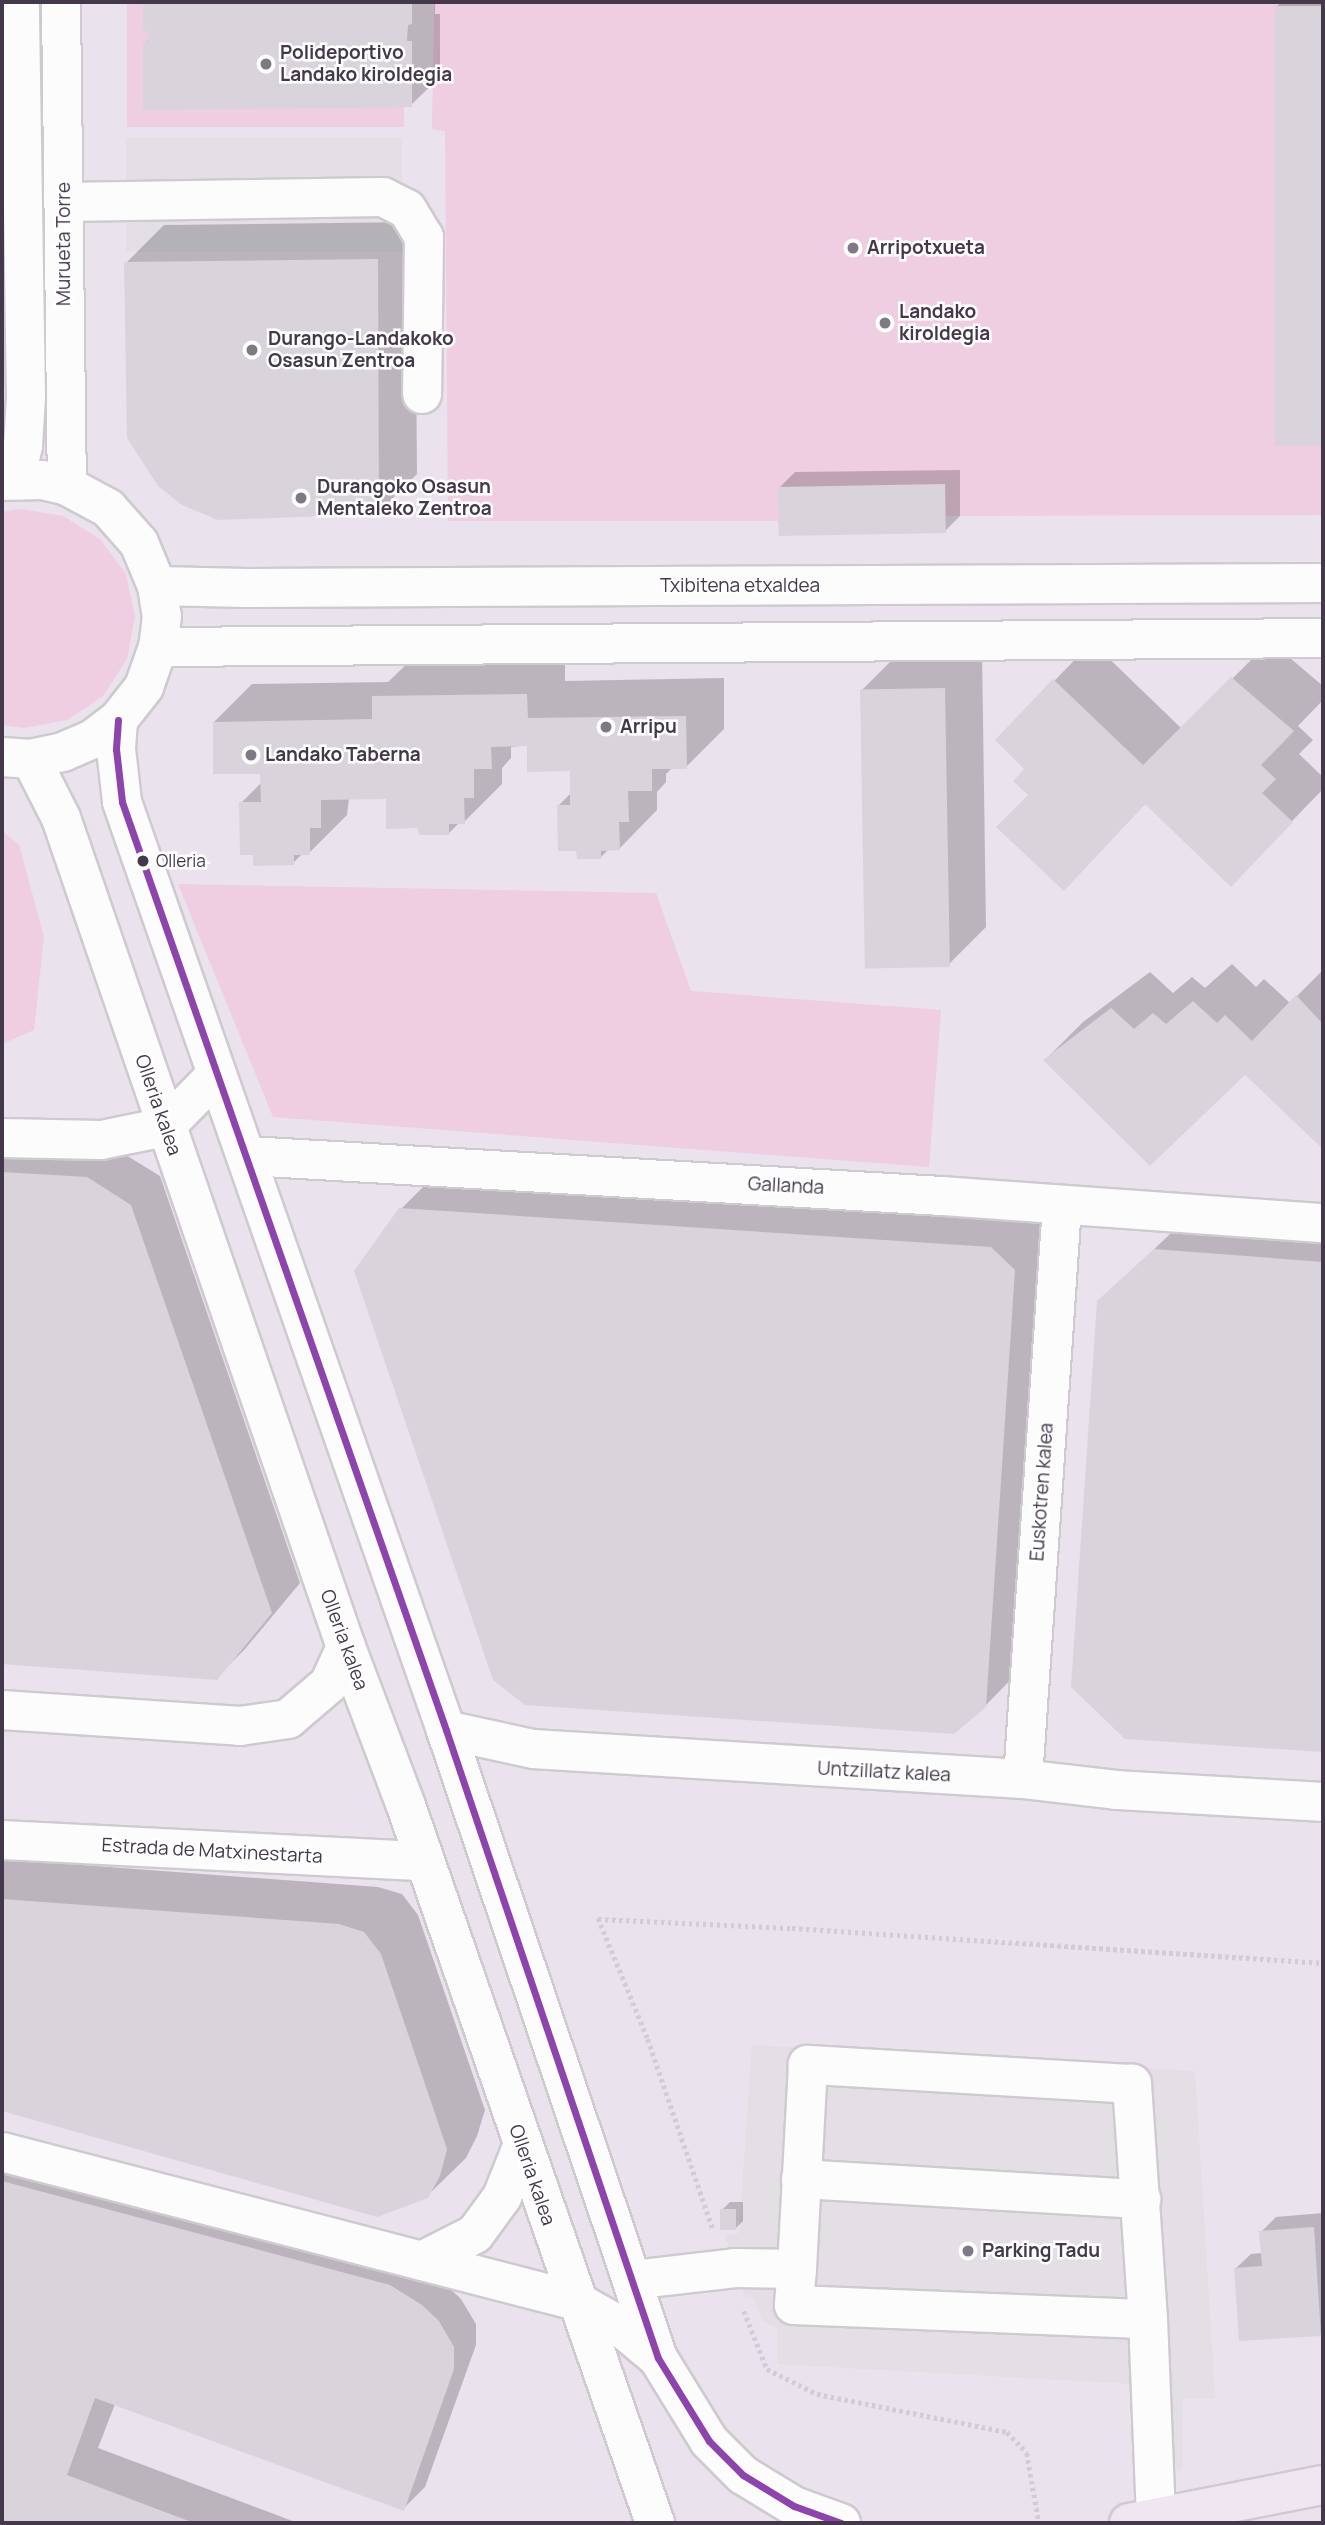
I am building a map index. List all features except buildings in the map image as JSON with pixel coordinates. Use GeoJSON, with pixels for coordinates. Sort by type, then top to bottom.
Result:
{"type":"FeatureCollection","features":[{"type":"Feature","properties":{"kind":"main road"},"geometry":{"type":"LineString","coordinates":[[1142,2521],[1323,2486]]}},
{"type":"Feature","properties":{"kind":"street","name":"Murueta Torre"},"geometry":{"type":"LineString","coordinates":[[9,480],[23,446],[26,397],[20,2]]}},
{"type":"Feature","properties":{"kind":"street","name":"Murueta Torre"},"geometry":{"type":"LineString","coordinates":[[61,2],[66,486]]}},
{"type":"Feature","properties":{"kind":"street"},"geometry":{"type":"LineString","coordinates":[[64,202],[383,197],[407,209],[424,237],[422,394]]}},
{"type":"Feature","properties":{"kind":"street"},"geometry":{"type":"LineString","coordinates":[[9,480],[66,486],[108,508],[139,543],[157,586],[162,616],[158,648],[144,687],[118,720],[93,739],[62,752],[16,758]]}},
{"type":"Feature","properties":{"kind":"street","name":"Txibitena etxaldea"},"geometry":{"type":"LineString","coordinates":[[157,586],[261,588],[1323,583]]}},
{"type":"Feature","properties":{"kind":"street"},"geometry":{"type":"LineString","coordinates":[[158,648],[1323,638]]}},
{"type":"Feature","properties":{"kind":"street"},"geometry":{"type":"LineString","coordinates":[[118,720],[116,749],[122,802],[215,1076],[248,1156],[446,1730],[658,2358],[709,2441],[743,2474],[794,2506],[841,2523]]}},
{"type":"Feature","properties":{"kind":"street","name":"Olleria kalea"},"geometry":{"type":"LineString","coordinates":[[16,758],[61,818],[165,1127],[202,1226],[346,1647],[655,2523]]}},
{"type":"Feature","properties":{"kind":"street"},"geometry":{"type":"LineString","coordinates":[[2,1138],[101,1140],[165,1127],[215,1076]]}},
{"type":"Feature","properties":{"kind":"street","name":"Gallanda"},"geometry":{"type":"LineString","coordinates":[[248,1156],[1323,1223]]}},
{"type":"Feature","properties":{"kind":"street","name":"Euskotren kalea"},"geometry":{"type":"LineString","coordinates":[[1023,1779],[1062,1205]]}},
{"type":"Feature","properties":{"kind":"street"},"geometry":{"type":"LineString","coordinates":[[2,1710],[240,1726],[288,1719],[329,1684],[346,1647]]}},
{"type":"Feature","properties":{"kind":"street","name":"Untzillatz kalea"},"geometry":{"type":"LineString","coordinates":[[446,1730],[533,1749],[1023,1779],[1116,1790],[1323,1802]]}},
{"type":"Feature","properties":{"kind":"street","name":"Estrada de Matxinestarta"},"geometry":{"type":"LineString","coordinates":[[2,1840],[423,1861]]}},
{"type":"Feature","properties":{"kind":"street"},"geometry":{"type":"LineString","coordinates":[[1142,2521],[1148,2319],[1132,2084],[808,2065],[794,2305],[1148,2319]]}},
{"type":"Feature","properties":{"kind":"street"},"geometry":{"type":"LineString","coordinates":[[422,2261],[475,2234],[502,2197],[522,2147]]}},
{"type":"Feature","properties":{"kind":"street"},"geometry":{"type":"LineString","coordinates":[[2,2152],[576,2301],[617,2324],[658,2358]]}},
{"type":"Feature","properties":{"kind":"street"},"geometry":{"type":"LineString","coordinates":[[801,2179],[1141,2199]]}},
{"type":"Feature","properties":{"kind":"street"},"geometry":{"type":"LineString","coordinates":[[632,2280],[735,2268],[796,2269]]}},
{"type":"Feature","properties":{"kind":"path"},"geometry":{"type":"LineString","coordinates":[[598,1919],[778,1927],[1323,1963]]}},
{"type":"Feature","properties":{"kind":"shaded area"},"geometry":{"type":"Polygon","coordinates":[[[2,2],[1323,2],[1323,2523],[2,2523],[2,2]]]}},
{"type":"Feature","properties":{"kind":"shaded area","name":"Polideportivo Landako kiroldegia"},"geometry":{"type":"Polygon","coordinates":[[[127,2],[404,2],[404,127],[127,127],[127,2]]]}},
{"type":"Feature","properties":{"kind":"shaded area","name":"Arripotxueta"},"geometry":{"type":"Polygon","coordinates":[[[434,2],[1323,2],[1323,515],[946,516],[946,533],[779,535],[778,521],[448,521],[445,131],[432,129],[434,2]]]}},
{"type":"Feature","properties":{"kind":"shaded area"},"geometry":{"type":"Polygon","coordinates":[[[126,138],[402,138],[402,252],[126,252],[126,138]]]}},
{"type":"Feature","properties":{"kind":"shaded area"},"geometry":{"type":"Polygon","coordinates":[[[20,509],[63,516],[100,539],[126,574],[135,616],[127,659],[103,696],[67,720],[24,728],[2,725],[2,512],[20,509]]]}},
{"type":"Feature","properties":{"kind":"shaded area"},"geometry":{"type":"Polygon","coordinates":[[[2,831],[19,845],[44,937],[34,1030],[2,1044],[2,831]]]}},
{"type":"Feature","properties":{"kind":"shaded area"},"geometry":{"type":"Polygon","coordinates":[[[178,884],[656,893],[691,991],[941,1010],[929,1167],[273,1117],[178,884]]]}},
{"type":"Feature","properties":{"kind":"shaded area","name":"Parking Tadu"},"geometry":{"type":"Polygon","coordinates":[[[752,2045],[1195,2071],[1215,2398],[1182,2399],[1183,2468],[1137,2474],[1133,2384],[777,2364],[777,2329],[762,2320],[754,2298],[745,2296],[725,2235],[739,2233],[752,2045]]]}},
{"type":"Feature","properties":{"kind":"transit line"},"geometry":{"type":"LineString","coordinates":[[118,720],[116,749],[122,802],[446,1730],[658,2358],[709,2441],[743,2475],[794,2506],[841,2523]]}},
{"type":"Feature","properties":{"kind":"place","name":"Polideportivo Landako kiroldegia"},"geometry":{"type":"Point","coordinates":[266,64]}},
{"type":"Feature","properties":{"kind":"place","name":"Arripotxueta"},"geometry":{"type":"Point","coordinates":[853,248]}},
{"type":"Feature","properties":{"kind":"place","name":"Landako kiroldegia"},"geometry":{"type":"Point","coordinates":[885,323]}},
{"type":"Feature","properties":{"kind":"place","name":"Durango-Landakoko Osasun Zentroa"},"geometry":{"type":"Point","coordinates":[252,350]}},
{"type":"Feature","properties":{"kind":"place","name":"Durangoko Osasun Mentaleko Zentroa"},"geometry":{"type":"Point","coordinates":[301,498]}},
{"type":"Feature","properties":{"kind":"place","name":"Arripu"},"geometry":{"type":"Point","coordinates":[606,727]}},
{"type":"Feature","properties":{"kind":"place","name":"Landako Taberna"},"geometry":{"type":"Point","coordinates":[251,755]}},
{"type":"Feature","properties":{"kind":"place","name":"Olleria"},"geometry":{"type":"Point","coordinates":[143,861]}},
{"type":"Feature","properties":{"kind":"place","name":"Parking Tadu"},"geometry":{"type":"Point","coordinates":[968,2251]}}]}
